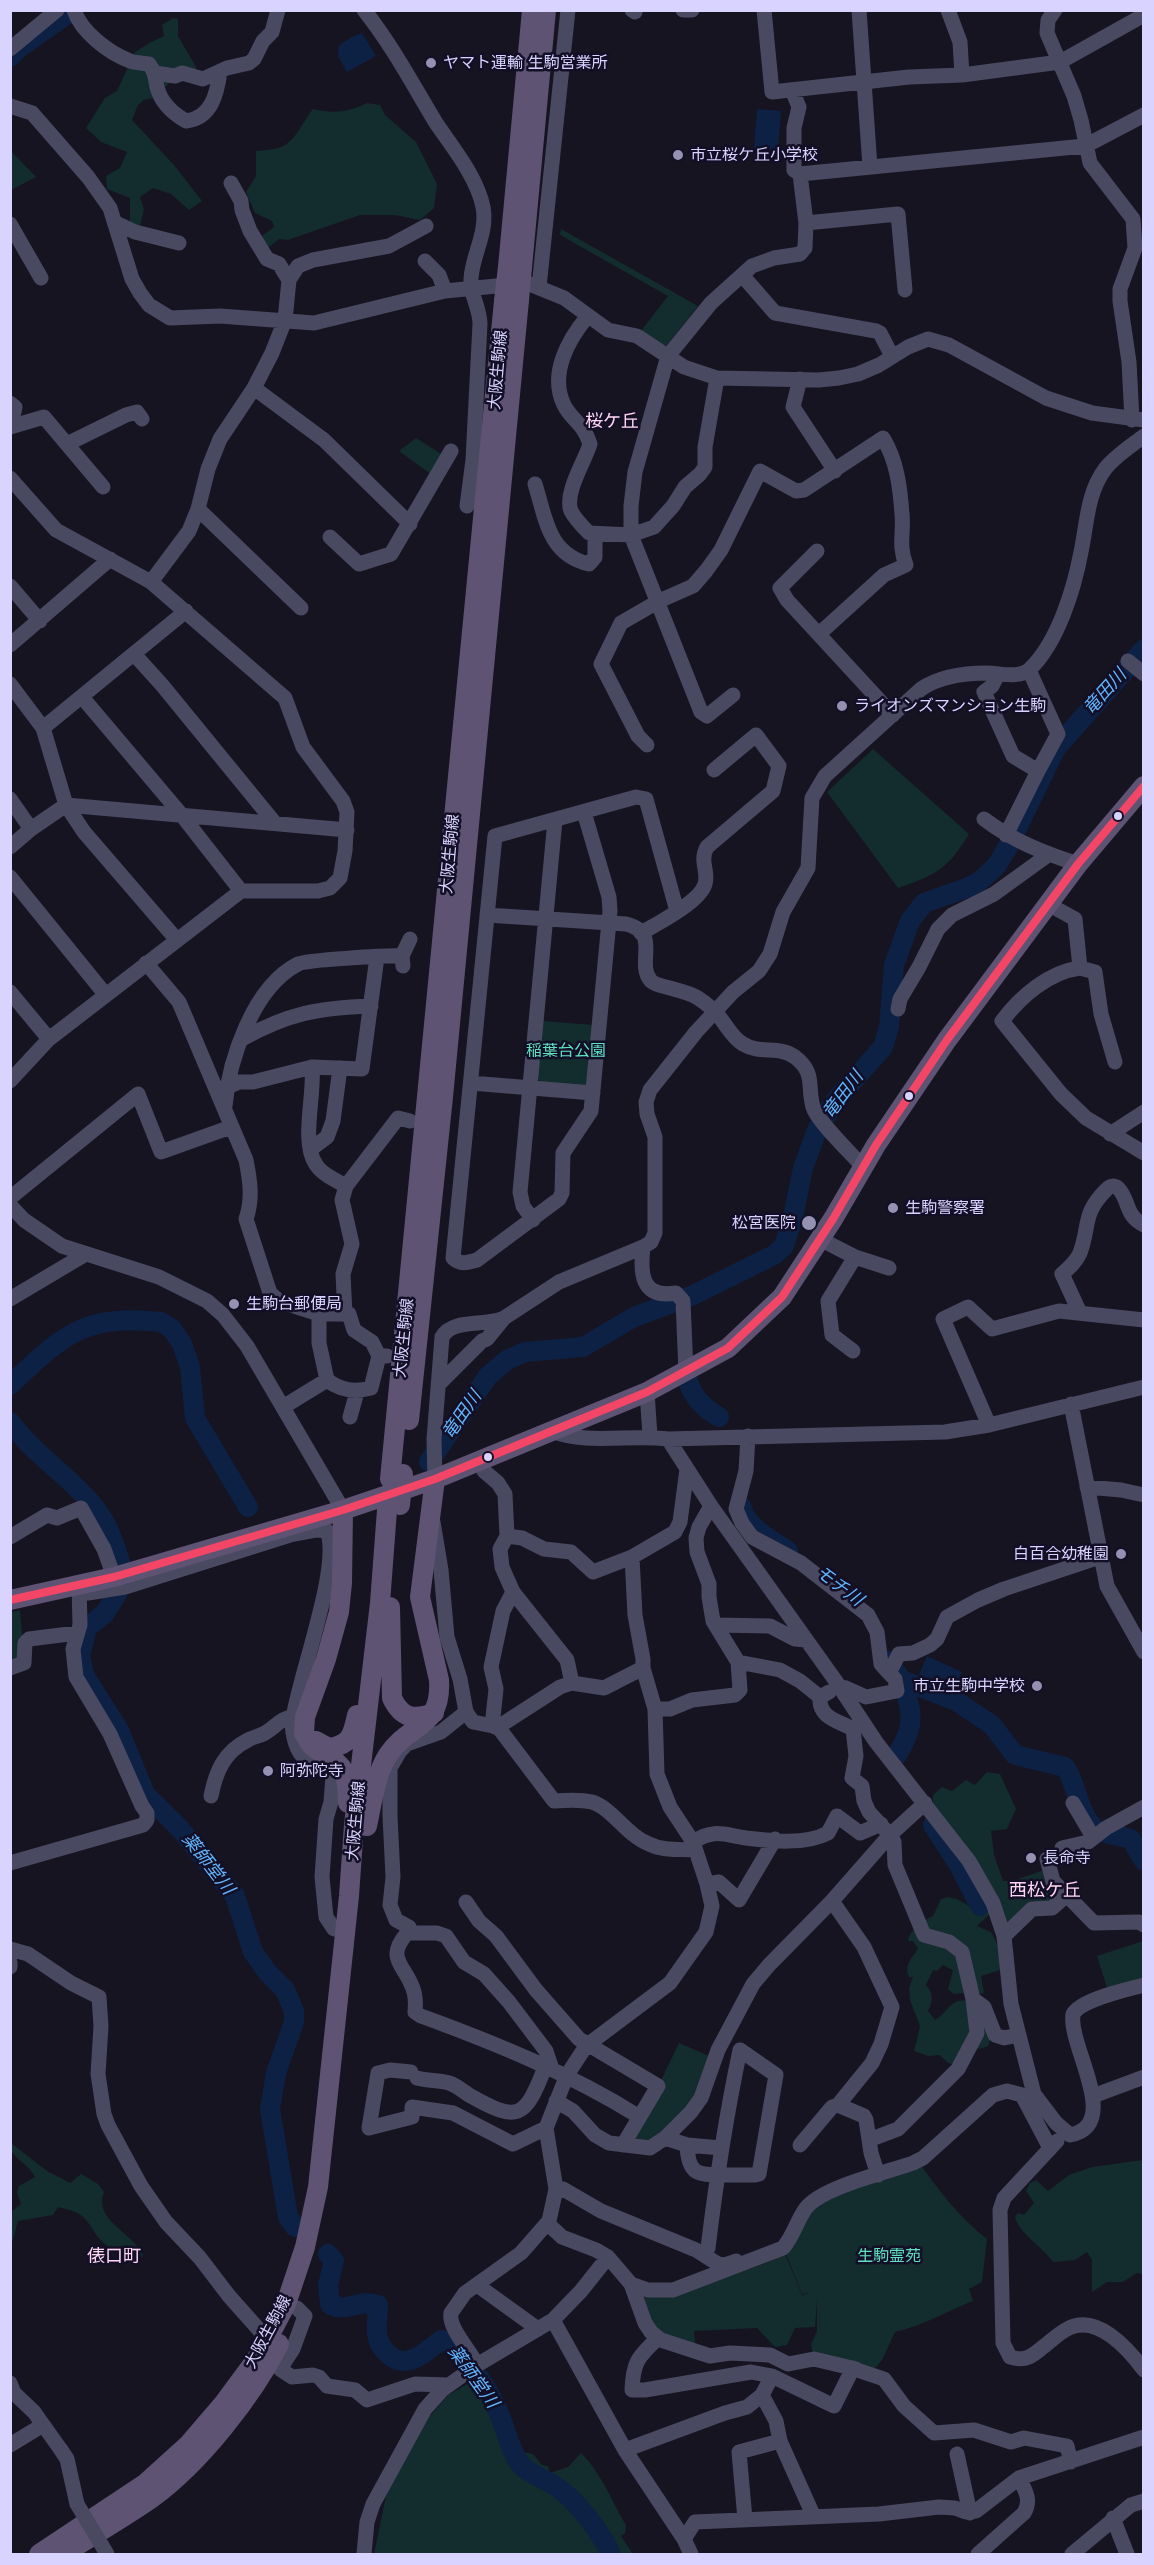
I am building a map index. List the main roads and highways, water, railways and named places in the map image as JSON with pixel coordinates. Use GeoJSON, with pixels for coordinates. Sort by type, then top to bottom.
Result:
{"type":"FeatureCollection","features":[{"type":"Feature","properties":{"kind":"main road","name":"大阪生駒線"},"geometry":{"type":"LineString","coordinates":[[63,2554],[153,2497],[196,2458],[232,2416],[267,2368],[297,2308],[317,2252],[331,2192],[368,1826],[396,1476],[512,300],[532,10]]}},
{"type":"Feature","properties":{"kind":"main road","name":"大阪生駒線"},"geometry":{"type":"LineString","coordinates":[[515,267],[546,10]]}},
{"type":"Feature","properties":{"kind":"main road"},"geometry":{"type":"LineString","coordinates":[[10,1600],[84,1589],[114,1577],[343,1510],[435,1479],[647,1392],[728,1348],[760,1319],[793,1282],[863,1167],[953,1032],[1078,864],[1143,786]]}},
{"type":"Feature","properties":{"kind":"main road"},"geometry":{"type":"LineString","coordinates":[[368,1826],[376,1785],[387,1757],[403,1737],[427,1722],[434,1713],[440,1693],[420,1597],[435,1479]]}},
{"type":"Feature","properties":{"kind":"main road"},"geometry":{"type":"LineString","coordinates":[[343,1510],[342,1583],[339,1612],[326,1659],[299,1717],[310,1745],[331,1756],[340,1765],[348,1784],[350,1896]]}},
{"type":"Feature","properties":{"kind":"main road","name":"大阪生駒線"},"geometry":{"type":"LineString","coordinates":[[39,2554],[146,2483],[188,2445],[224,2403],[258,2357],[286,2304],[305,2247],[318,2187],[350,1896],[354,1825],[385,1603]]}},
{"type":"Feature","properties":{"kind":"main road"},"geometry":{"type":"LineString","coordinates":[[385,1603],[392,1698],[397,1708],[409,1717],[421,1717],[434,1713]]}},
{"type":"Feature","properties":{"kind":"main road"},"geometry":{"type":"LineString","coordinates":[[299,1717],[315,1740],[329,1748],[346,1743],[352,1736],[385,1603]]}},
{"type":"Feature","properties":{"kind":"water"},"geometry":{"type":"Polygon","coordinates":[[[362,33],[376,56],[347,72],[338,56],[339,45],[362,33]]]}},
{"type":"Feature","properties":{"kind":"water"},"geometry":{"type":"Polygon","coordinates":[[[757,109],[781,111],[778,150],[754,148],[757,109]]]}},
{"type":"Feature","properties":{"kind":"water"},"geometry":{"type":"Polygon","coordinates":[[[927,1656],[962,1672],[953,1691],[919,1675],[927,1656]]]}},
{"type":"Feature","properties":{"kind":"waterway"},"geometry":{"type":"LineString","coordinates":[[10,57],[19,48],[73,10]]}},
{"type":"Feature","properties":{"kind":"waterway","name":"竜田川"},"geometry":{"type":"LineString","coordinates":[[429,1462],[488,1376],[507,1360],[525,1352],[583,1347],[634,1317],[691,1296],[774,1255],[784,1246],[793,1217],[803,1168],[817,1130],[835,1101],[883,1047],[889,1027],[894,965],[910,921],[924,903],[969,887],[980,881],[997,865],[1056,748],[1144,649]]}},
{"type":"Feature","properties":{"kind":"waterway","name":"竜田川"},"geometry":{"type":"LineString","coordinates":[[10,1385],[45,1353],[76,1332],[112,1321],[161,1322],[172,1329],[182,1344],[190,1367],[195,1418],[248,1507]]}},
{"type":"Feature","properties":{"kind":"waterway","name":"モチ川"},"geometry":{"type":"LineString","coordinates":[[688,1381],[700,1402],[719,1417]]}},
{"type":"Feature","properties":{"kind":"waterway","name":"薬師堂川"},"geometry":{"type":"LineString","coordinates":[[10,1422],[33,1448],[73,1484],[96,1509],[110,1532],[120,1562]]}},
{"type":"Feature","properties":{"kind":"waterway","name":"モチ川"},"geometry":{"type":"LineString","coordinates":[[741,1506],[753,1527],[788,1551]]}},
{"type":"Feature","properties":{"kind":"waterway","name":"薬師堂川"},"geometry":{"type":"LineString","coordinates":[[117,1594],[105,1613],[87,1628],[80,1655],[84,1675],[119,1730],[145,1794],[181,1830],[235,1896],[253,1952],[268,1973],[285,1990],[294,2011],[294,2022],[276,2073],[270,2109],[288,2217],[295,2227]]}},
{"type":"Feature","properties":{"kind":"waterway","name":"モチ川"},"geometry":{"type":"LineString","coordinates":[[886,1660],[902,1680],[956,1701],[992,1725],[1015,1755],[1065,1767],[1084,1815],[1094,1828],[1131,1839],[1144,1861]]}},
{"type":"Feature","properties":{"kind":"waterway"},"geometry":{"type":"LineString","coordinates":[[895,1758],[906,1737],[910,1720],[909,1702],[902,1680]]}},
{"type":"Feature","properties":{"kind":"waterway"},"geometry":{"type":"LineString","coordinates":[[933,1825],[959,1865],[980,1906]]}},
{"type":"Feature","properties":{"kind":"waterway","name":"薬師堂川"},"geometry":{"type":"LineString","coordinates":[[328,2254],[334,2261],[328,2285],[330,2304],[335,2307],[365,2303],[378,2305],[378,2339],[384,2350],[398,2360],[414,2359],[441,2340],[452,2343],[489,2392],[513,2453],[521,2465],[529,2472],[557,2487],[573,2501],[594,2526],[611,2554]]}},
{"type":"Feature","properties":{"kind":"place","name":"ヤマト運輸 生駒営業所"},"geometry":{"type":"Point","coordinates":[431,63]}},
{"type":"Feature","properties":{"kind":"place","name":"市立桜ケ丘小学校"},"geometry":{"type":"Point","coordinates":[678,155]}},
{"type":"Feature","properties":{"kind":"place","name":"ライオンズマンション生駒"},"geometry":{"type":"Point","coordinates":[842,706]}},
{"type":"Feature","properties":{"kind":"place","name":"生駒警察署"},"geometry":{"type":"Point","coordinates":[893,1208]}},
{"type":"Feature","properties":{"kind":"place","name":"松宮医院"},"geometry":{"type":"Point","coordinates":[809,1223]}},
{"type":"Feature","properties":{"kind":"place","name":"生駒台郵便局"},"geometry":{"type":"Point","coordinates":[234,1304]}},
{"type":"Feature","properties":{"kind":"place","name":"白百合幼稚園"},"geometry":{"type":"Point","coordinates":[1121,1554]}},
{"type":"Feature","properties":{"kind":"place","name":"市立生駒中学校"},"geometry":{"type":"Point","coordinates":[1037,1686]}},
{"type":"Feature","properties":{"kind":"place","name":"阿弥陀寺"},"geometry":{"type":"Point","coordinates":[268,1771]}},
{"type":"Feature","properties":{"kind":"place","name":"長命寺"},"geometry":{"type":"Point","coordinates":[1031,1858]}},
{"type":"Feature","properties":{"kind":"district","name":"桜ケ丘"},"geometry":{"type":"Point","coordinates":[612,422]}},
{"type":"Feature","properties":{"kind":"district","name":"西松ケ丘"},"geometry":{"type":"Point","coordinates":[1045,1891]}},
{"type":"Feature","properties":{"kind":"district","name":"俵口町"},"geometry":{"type":"Point","coordinates":[114,2257]}},
{"type":"Feature","properties":{"kind":"park label","name":"稲葉台公園"},"geometry":{"type":"Point","coordinates":[566,1051]}},
{"type":"Feature","properties":{"kind":"park label","name":"生駒霊苑"},"geometry":{"type":"Point","coordinates":[889,2256]}}]}
